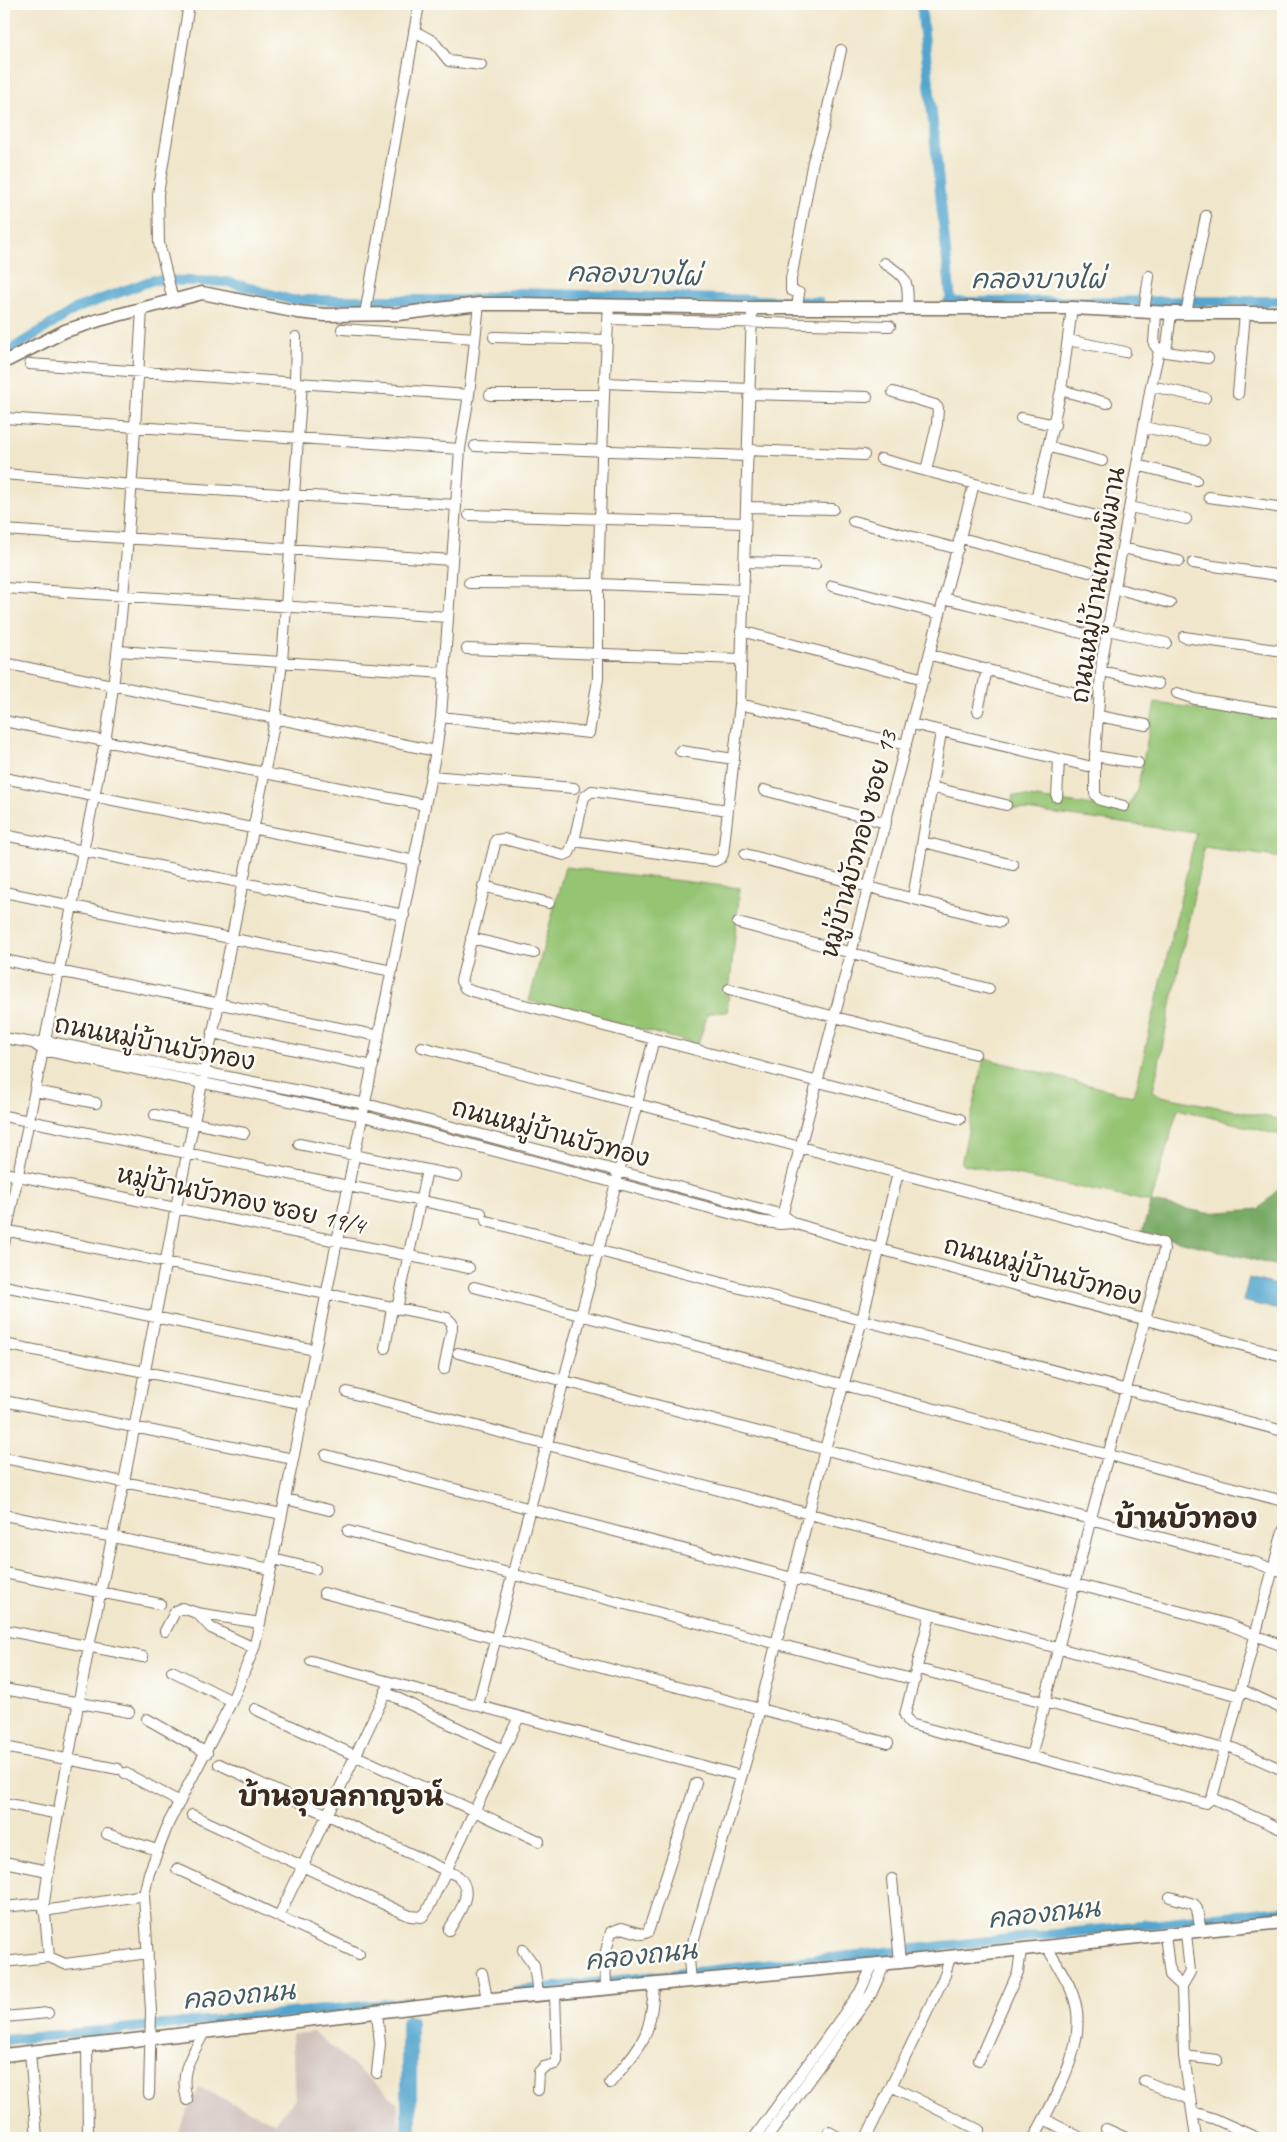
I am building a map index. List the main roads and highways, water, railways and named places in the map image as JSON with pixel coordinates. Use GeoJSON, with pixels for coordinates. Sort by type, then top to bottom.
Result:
{"type":"FeatureCollection","features":[{"type":"Feature","properties":{"kind":"water"},"geometry":{"type":"Polygon","coordinates":[[[1249,1278],[1283,1287],[1283,1311],[1243,1301],[1249,1278]]]}},
{"type":"Feature","properties":{"kind":"waterway"},"geometry":{"type":"LineString","coordinates":[[921,4],[951,302]]}},
{"type":"Feature","properties":{"kind":"waterway","name":"คลองบางไผ่"},"geometry":{"type":"LineString","coordinates":[[4,354],[77,308],[153,280],[228,282],[292,300],[467,300],[519,293],[819,302]]}},
{"type":"Feature","properties":{"kind":"waterway","name":"คลองบางไผ่"},"geometry":{"type":"LineString","coordinates":[[948,302],[1283,301]]}},
{"type":"Feature","properties":{"kind":"waterway","name":"คลองถนน"},"geometry":{"type":"LineString","coordinates":[[516,1991],[1283,1910]]}},
{"type":"Feature","properties":{"kind":"waterway","name":"คลองถนน"},"geometry":{"type":"LineString","coordinates":[[4,2040],[407,2002]]}},
{"type":"Feature","properties":{"kind":"waterway"},"geometry":{"type":"LineString","coordinates":[[409,2023],[409,2138]]}},
{"type":"Feature","properties":{"kind":"district","name":"บ้านบัวทอง"},"geometry":{"type":"Point","coordinates":[1186,1518]}},
{"type":"Feature","properties":{"kind":"district","name":"บ้านอุบลกาญจน์"},"geometry":{"type":"Point","coordinates":[341,1796]}}]}
